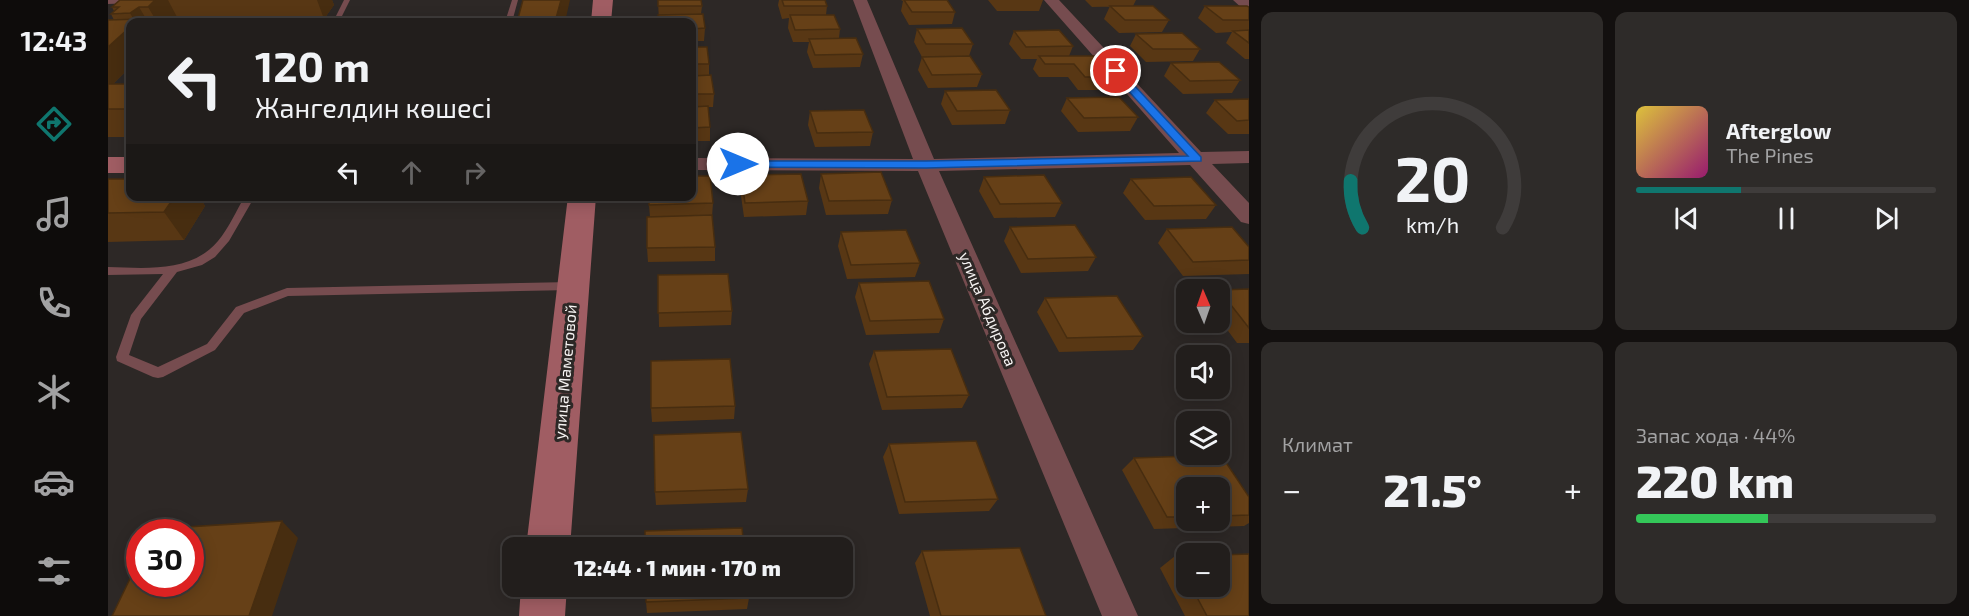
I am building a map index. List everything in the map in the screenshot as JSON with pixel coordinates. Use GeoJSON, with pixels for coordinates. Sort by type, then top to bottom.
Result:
{"type":"FeatureCollection","features":[{"type":"Feature","properties":{"kind":"street"},"geometry":{"type":"LineString","coordinates":[[601,18],[603,0]]}},
{"type":"Feature","properties":{"kind":"street","name":"улица Абдирова"},"geometry":{"type":"LineString","coordinates":[[860,0],[926,165],[1120,616]]}},
{"type":"Feature","properties":{"kind":"street"},"geometry":{"type":"LineString","coordinates":[[1051,0],[1249,217]]}},
{"type":"Feature","properties":{"kind":"street"},"geometry":{"type":"LineString","coordinates":[[1240,0],[1249,6]]}},
{"type":"Feature","properties":{"kind":"street"},"geometry":{"type":"LineString","coordinates":[[696,164],[926,165],[1249,158]]}},
{"type":"Feature","properties":{"kind":"street"},"geometry":{"type":"LineString","coordinates":[[108,165],[126,165]]}},
{"type":"Feature","properties":{"kind":"street","name":"улица Маметовой"},"geometry":{"type":"LineString","coordinates":[[549,537],[582,201]]}},
{"type":"Feature","properties":{"kind":"street"},"geometry":{"type":"LineString","coordinates":[[542,616],[543,597]]}},
{"type":"Feature","properties":{"kind":"lane"},"geometry":{"type":"LineString","coordinates":[[338,18],[347,0]]}},
{"type":"Feature","properties":{"kind":"lane"},"geometry":{"type":"LineString","coordinates":[[509,18],[515,0]]}},
{"type":"Feature","properties":{"kind":"lane"},"geometry":{"type":"LineString","coordinates":[[108,2],[140,1]]}},
{"type":"Feature","properties":{"kind":"lane"},"geometry":{"type":"LineString","coordinates":[[131,8],[140,1]]}},
{"type":"Feature","properties":{"kind":"lane"},"geometry":{"type":"LineString","coordinates":[[108,271],[173,269],[195,264],[211,255],[221,245],[247,201]]}},
{"type":"Feature","properties":{"kind":"lane"},"geometry":{"type":"LineString","coordinates":[[173,269],[135,318],[122,357],[158,373],[211,347],[240,309],[287,292],[573,286]]}},
{"type":"Feature","properties":{"kind":"building"},"geometry":{"type":"Polygon","coordinates":[[[120,0],[155,0],[148,7],[139,7],[130,13],[111,14],[119,7],[112,7],[120,0]]]}},
{"type":"Feature","properties":{"kind":"building"},"geometry":{"type":"Polygon","coordinates":[[[523,0],[561,0],[556,18],[518,18],[523,0]]]}},
{"type":"Feature","properties":{"kind":"building"},"geometry":{"type":"Polygon","coordinates":[[[658,0],[701,0],[702,6],[658,6],[658,0]]]}},
{"type":"Feature","properties":{"kind":"building"},"geometry":{"type":"Polygon","coordinates":[[[782,0],[825,0],[827,6],[784,6],[782,0]]]}},
{"type":"Feature","properties":{"kind":"building"},"geometry":{"type":"Polygon","coordinates":[[[904,0],[947,0],[955,12],[912,12],[904,0]]]}},
{"type":"Feature","properties":{"kind":"building"},"geometry":{"type":"Polygon","coordinates":[[[1110,6],[1153,6],[1169,20],[1125,20],[1110,6]]]}},
{"type":"Feature","properties":{"kind":"building"},"geometry":{"type":"Polygon","coordinates":[[[1205,6],[1247,6],[1249,7],[1249,20],[1223,20],[1205,6]]]}},
{"type":"Feature","properties":{"kind":"building"},"geometry":{"type":"Polygon","coordinates":[[[703,14],[705,28],[696,29],[696,18],[658,18],[658,15],[703,14]]]}},
{"type":"Feature","properties":{"kind":"building"},"geometry":{"type":"Polygon","coordinates":[[[790,15],[834,15],[840,29],[795,30],[790,15]]]}},
{"type":"Feature","properties":{"kind":"building"},"geometry":{"type":"Polygon","coordinates":[[[126,19],[126,31],[108,47],[108,20],[126,19]]]}},
{"type":"Feature","properties":{"kind":"building"},"geometry":{"type":"Polygon","coordinates":[[[962,28],[973,44],[926,44],[917,29],[962,28]]]}},
{"type":"Feature","properties":{"kind":"building"},"geometry":{"type":"Polygon","coordinates":[[[1059,30],[1073,46],[1026,47],[1014,31],[1059,30]]]}},
{"type":"Feature","properties":{"kind":"building"},"geometry":{"type":"Polygon","coordinates":[[[1249,30],[1249,43],[1233,31],[1249,30]]]}},
{"type":"Feature","properties":{"kind":"building"},"geometry":{"type":"Polygon","coordinates":[[[1182,33],[1200,49],[1153,49],[1136,34],[1182,33]]]}},
{"type":"Feature","properties":{"kind":"building"},"geometry":{"type":"Polygon","coordinates":[[[856,38],[863,54],[815,55],[809,39],[856,38]]]}},
{"type":"Feature","properties":{"kind":"building"},"geometry":{"type":"Polygon","coordinates":[[[696,47],[707,47],[709,64],[696,64],[696,47]]]}},
{"type":"Feature","properties":{"kind":"building"},"geometry":{"type":"Polygon","coordinates":[[[970,56],[982,74],[932,75],[922,57],[970,56]]]}},
{"type":"Feature","properties":{"kind":"building"},"geometry":{"type":"Polygon","coordinates":[[[1039,56],[1099,56],[1117,77],[1085,77],[1074,64],[1045,64],[1039,56]]]}},
{"type":"Feature","properties":{"kind":"building"},"geometry":{"type":"Polygon","coordinates":[[[1219,62],[1240,80],[1190,81],[1171,63],[1219,62]]]}},
{"type":"Feature","properties":{"kind":"building"},"geometry":{"type":"Polygon","coordinates":[[[711,75],[714,94],[696,94],[696,76],[711,75]]]}},
{"type":"Feature","properties":{"kind":"building"},"geometry":{"type":"Polygon","coordinates":[[[108,84],[126,84],[126,109],[108,109],[108,84]]]}},
{"type":"Feature","properties":{"kind":"building"},"geometry":{"type":"Polygon","coordinates":[[[996,90],[1010,110],[957,111],[945,91],[996,90]]]}},
{"type":"Feature","properties":{"kind":"building"},"geometry":{"type":"Polygon","coordinates":[[[1119,97],[1138,117],[1084,118],[1067,98],[1119,97]]]}},
{"type":"Feature","properties":{"kind":"building"},"geometry":{"type":"Polygon","coordinates":[[[1249,99],[1249,120],[1237,121],[1215,100],[1249,99]]]}},
{"type":"Feature","properties":{"kind":"building"},"geometry":{"type":"Polygon","coordinates":[[[708,106],[710,127],[696,128],[696,107],[708,106]]]}},
{"type":"Feature","properties":{"kind":"building"},"geometry":{"type":"Polygon","coordinates":[[[864,110],[873,132],[817,133],[810,111],[864,110]]]}},
{"type":"Feature","properties":{"kind":"building"},"geometry":{"type":"Polygon","coordinates":[[[881,172],[892,200],[829,201],[821,174],[881,172]]]}},
{"type":"Feature","properties":{"kind":"building"},"geometry":{"type":"Polygon","coordinates":[[[801,174],[808,201],[745,203],[741,175],[801,174]]]}},
{"type":"Feature","properties":{"kind":"building"},"geometry":{"type":"Polygon","coordinates":[[[1044,175],[1062,203],[1000,204],[984,177],[1044,175]]]}},
{"type":"Feature","properties":{"kind":"building"},"geometry":{"type":"Polygon","coordinates":[[[696,176],[710,176],[713,203],[649,205],[649,201],[696,201],[696,176]]]}},
{"type":"Feature","properties":{"kind":"building"},"geometry":{"type":"Polygon","coordinates":[[[1191,177],[1216,205],[1154,206],[1131,179],[1191,177]]]}},
{"type":"Feature","properties":{"kind":"building"},"geometry":{"type":"Polygon","coordinates":[[[108,179],[126,179],[126,201],[172,201],[164,212],[108,213],[108,179]]]}},
{"type":"Feature","properties":{"kind":"building"},"geometry":{"type":"Polygon","coordinates":[[[712,215],[715,247],[647,248],[647,217],[712,215]]]}},
{"type":"Feature","properties":{"kind":"building"},"geometry":{"type":"Polygon","coordinates":[[[1075,225],[1096,257],[1028,259],[1010,227],[1075,225]]]}},
{"type":"Feature","properties":{"kind":"building"},"geometry":{"type":"Polygon","coordinates":[[[1232,227],[1249,247],[1249,260],[1193,262],[1167,229],[1232,227]]]}},
{"type":"Feature","properties":{"kind":"building"},"geometry":{"type":"Polygon","coordinates":[[[906,230],[920,263],[851,265],[841,232],[906,230]]]}},
{"type":"Feature","properties":{"kind":"building"},"geometry":{"type":"Polygon","coordinates":[[[728,274],[732,311],[658,313],[658,275],[728,274]]]}},
{"type":"Feature","properties":{"kind":"building"},"geometry":{"type":"Polygon","coordinates":[[[929,281],[944,319],[870,321],[859,283],[929,281]]]}},
{"type":"Feature","properties":{"kind":"building"},"geometry":{"type":"Polygon","coordinates":[[[1249,289],[1249,328],[1230,304],[1230,290],[1249,289]]]}},
{"type":"Feature","properties":{"kind":"building"},"geometry":{"type":"Polygon","coordinates":[[[1117,296],[1143,336],[1067,338],[1045,298],[1117,296]]]}},
{"type":"Feature","properties":{"kind":"building"},"geometry":{"type":"Polygon","coordinates":[[[951,349],[969,395],[887,397],[874,351],[951,349]]]}},
{"type":"Feature","properties":{"kind":"building"},"geometry":{"type":"Polygon","coordinates":[[[730,359],[735,406],[651,408],[651,361],[730,359]]]}},
{"type":"Feature","properties":{"kind":"building"},"geometry":{"type":"Polygon","coordinates":[[[741,432],[748,489],[655,492],[654,435],[741,432]]]}},
{"type":"Feature","properties":{"kind":"building"},"geometry":{"type":"Polygon","coordinates":[[[976,441],[998,499],[905,502],[889,444],[976,441]]]}},
{"type":"Feature","properties":{"kind":"building"},"geometry":{"type":"Polygon","coordinates":[[[1176,457],[1176,465],[1228,465],[1249,497],[1249,515],[1230,516],[1230,477],[1176,477],[1176,517],[1167,517],[1134,458],[1176,457]]]}},
{"type":"Feature","properties":{"kind":"building"},"geometry":{"type":"Polygon","coordinates":[[[282,521],[249,616],[112,616],[126,587],[126,597],[204,597],[204,526],[282,521]]]}},
{"type":"Feature","properties":{"kind":"building"},"geometry":{"type":"Polygon","coordinates":[[[742,528],[743,537],[645,537],[645,531],[742,528]]]}},
{"type":"Feature","properties":{"kind":"building"},"geometry":{"type":"Polygon","coordinates":[[[1020,548],[1046,616],[941,616],[922,551],[1020,548]]]}},
{"type":"Feature","properties":{"kind":"building"},"geometry":{"type":"Polygon","coordinates":[[[1249,554],[1249,616],[1207,616],[1197,597],[1230,597],[1230,555],[1249,554]]]}},
{"type":"Feature","properties":{"kind":"building"},"geometry":{"type":"Polygon","coordinates":[[[646,597],[749,598],[646,602],[646,597]]]}},
{"type":"Feature","properties":{"kind":"route"},"geometry":{"type":"LineString","coordinates":[[738,164],[926,165],[1197,159],[1116,71]]}}]}
